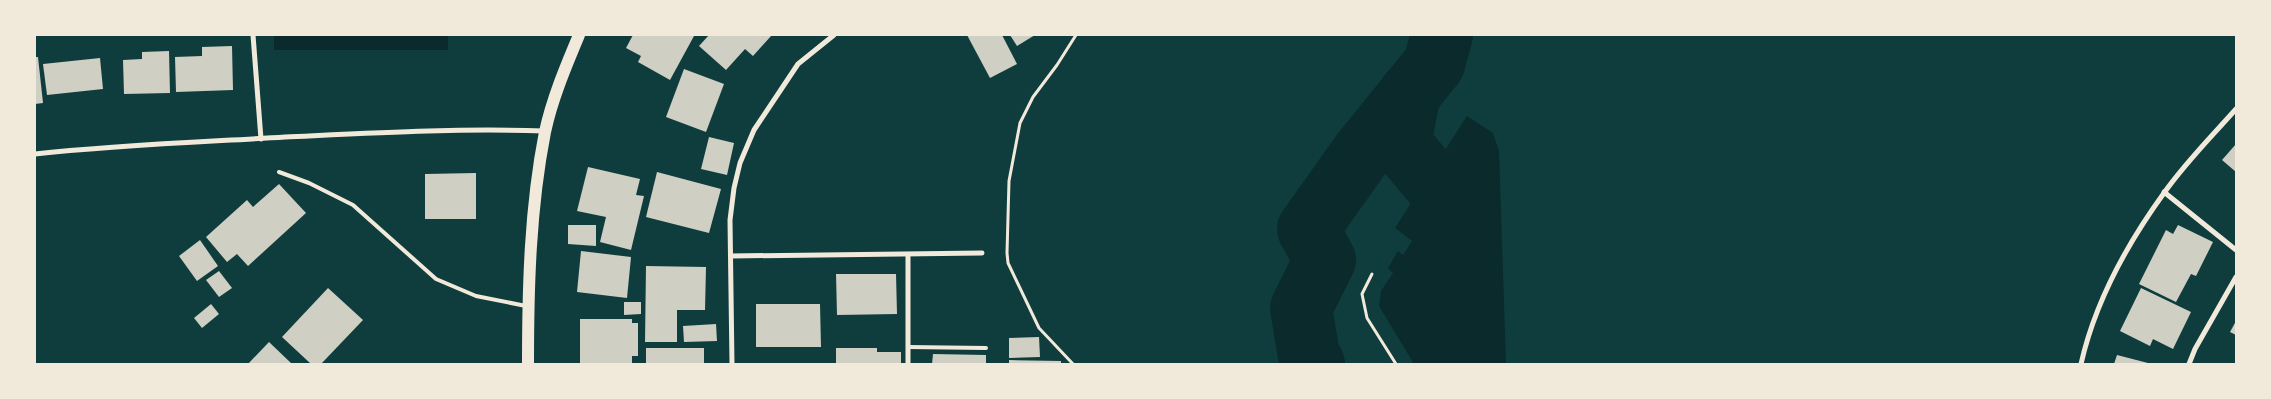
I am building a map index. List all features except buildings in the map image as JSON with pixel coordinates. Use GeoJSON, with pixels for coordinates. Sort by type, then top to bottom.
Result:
{"type":"FeatureCollection","features":[{"type":"Feature","properties":{"kind":"main road"},"geometry":{"type":"LineString","coordinates":[[528,364],[528,306],[533,218],[545,131],[566,65],[579,35]]}},
{"type":"Feature","properties":{"kind":"street"},"geometry":{"type":"LineString","coordinates":[[253,35],[261,138]]}},
{"type":"Feature","properties":{"kind":"street"},"geometry":{"type":"LineString","coordinates":[[732,364],[730,220],[734,188],[740,163],[754,130],[798,64],[834,35]]}},
{"type":"Feature","properties":{"kind":"street"},"geometry":{"type":"LineString","coordinates":[[2082,364],[2088,334],[2126,250],[2164,192],[2236,109]]}},
{"type":"Feature","properties":{"kind":"street"},"geometry":{"type":"LineString","coordinates":[[35,154],[102,147],[394,132],[497,129],[545,131]]}},
{"type":"Feature","properties":{"kind":"street"},"geometry":{"type":"LineString","coordinates":[[2164,192],[2236,250]]}},
{"type":"Feature","properties":{"kind":"street"},"geometry":{"type":"LineString","coordinates":[[731,256],[982,253]]}},
{"type":"Feature","properties":{"kind":"street"},"geometry":{"type":"LineString","coordinates":[[908,255],[908,364]]}},
{"type":"Feature","properties":{"kind":"street"},"geometry":{"type":"LineString","coordinates":[[2189,364],[2195,349],[2236,277]]}},
{"type":"Feature","properties":{"kind":"lane"},"geometry":{"type":"LineString","coordinates":[[279,172],[309,183],[353,206],[436,279],[476,296],[528,306]]}},
{"type":"Feature","properties":{"kind":"lane"},"geometry":{"type":"LineString","coordinates":[[908,347],[986,348]]}},
{"type":"Feature","properties":{"kind":"path"},"geometry":{"type":"LineString","coordinates":[[1073,364],[1039,328],[1008,263],[1007,253],[1009,182],[1020,123],[1033,97],[1076,35]]}},
{"type":"Feature","properties":{"kind":"path"},"geometry":{"type":"LineString","coordinates":[[1372,274],[1362,294],[1367,318],[1396,364]]}},
{"type":"Feature","properties":{"kind":"water"},"geometry":{"type":"Polygon","coordinates":[[[274,35],[448,35],[448,50],[274,50],[274,35]]]}},
{"type":"Feature","properties":{"kind":"water"},"geometry":{"type":"Polygon","coordinates":[[[1467,116],[1493,133],[1499,151],[1506,364],[1414,364],[1379,306],[1381,291],[1393,273],[1388,268],[1398,251],[1403,255],[1412,241],[1395,228],[1467,116]]]}},
{"type":"Feature","properties":{"kind":"waterway"},"geometry":{"type":"LineString","coordinates":[[1314,364],[1309,356],[1301,308],[1325,260],[1308,229],[1362,153],[1434,64],[1442,35]]}},
{"type":"Feature","properties":{"kind":"waterway"},"geometry":{"type":"LineString","coordinates":[[1410,93],[1400,143],[1451,204],[1458,347],[1464,364]]}}]}
